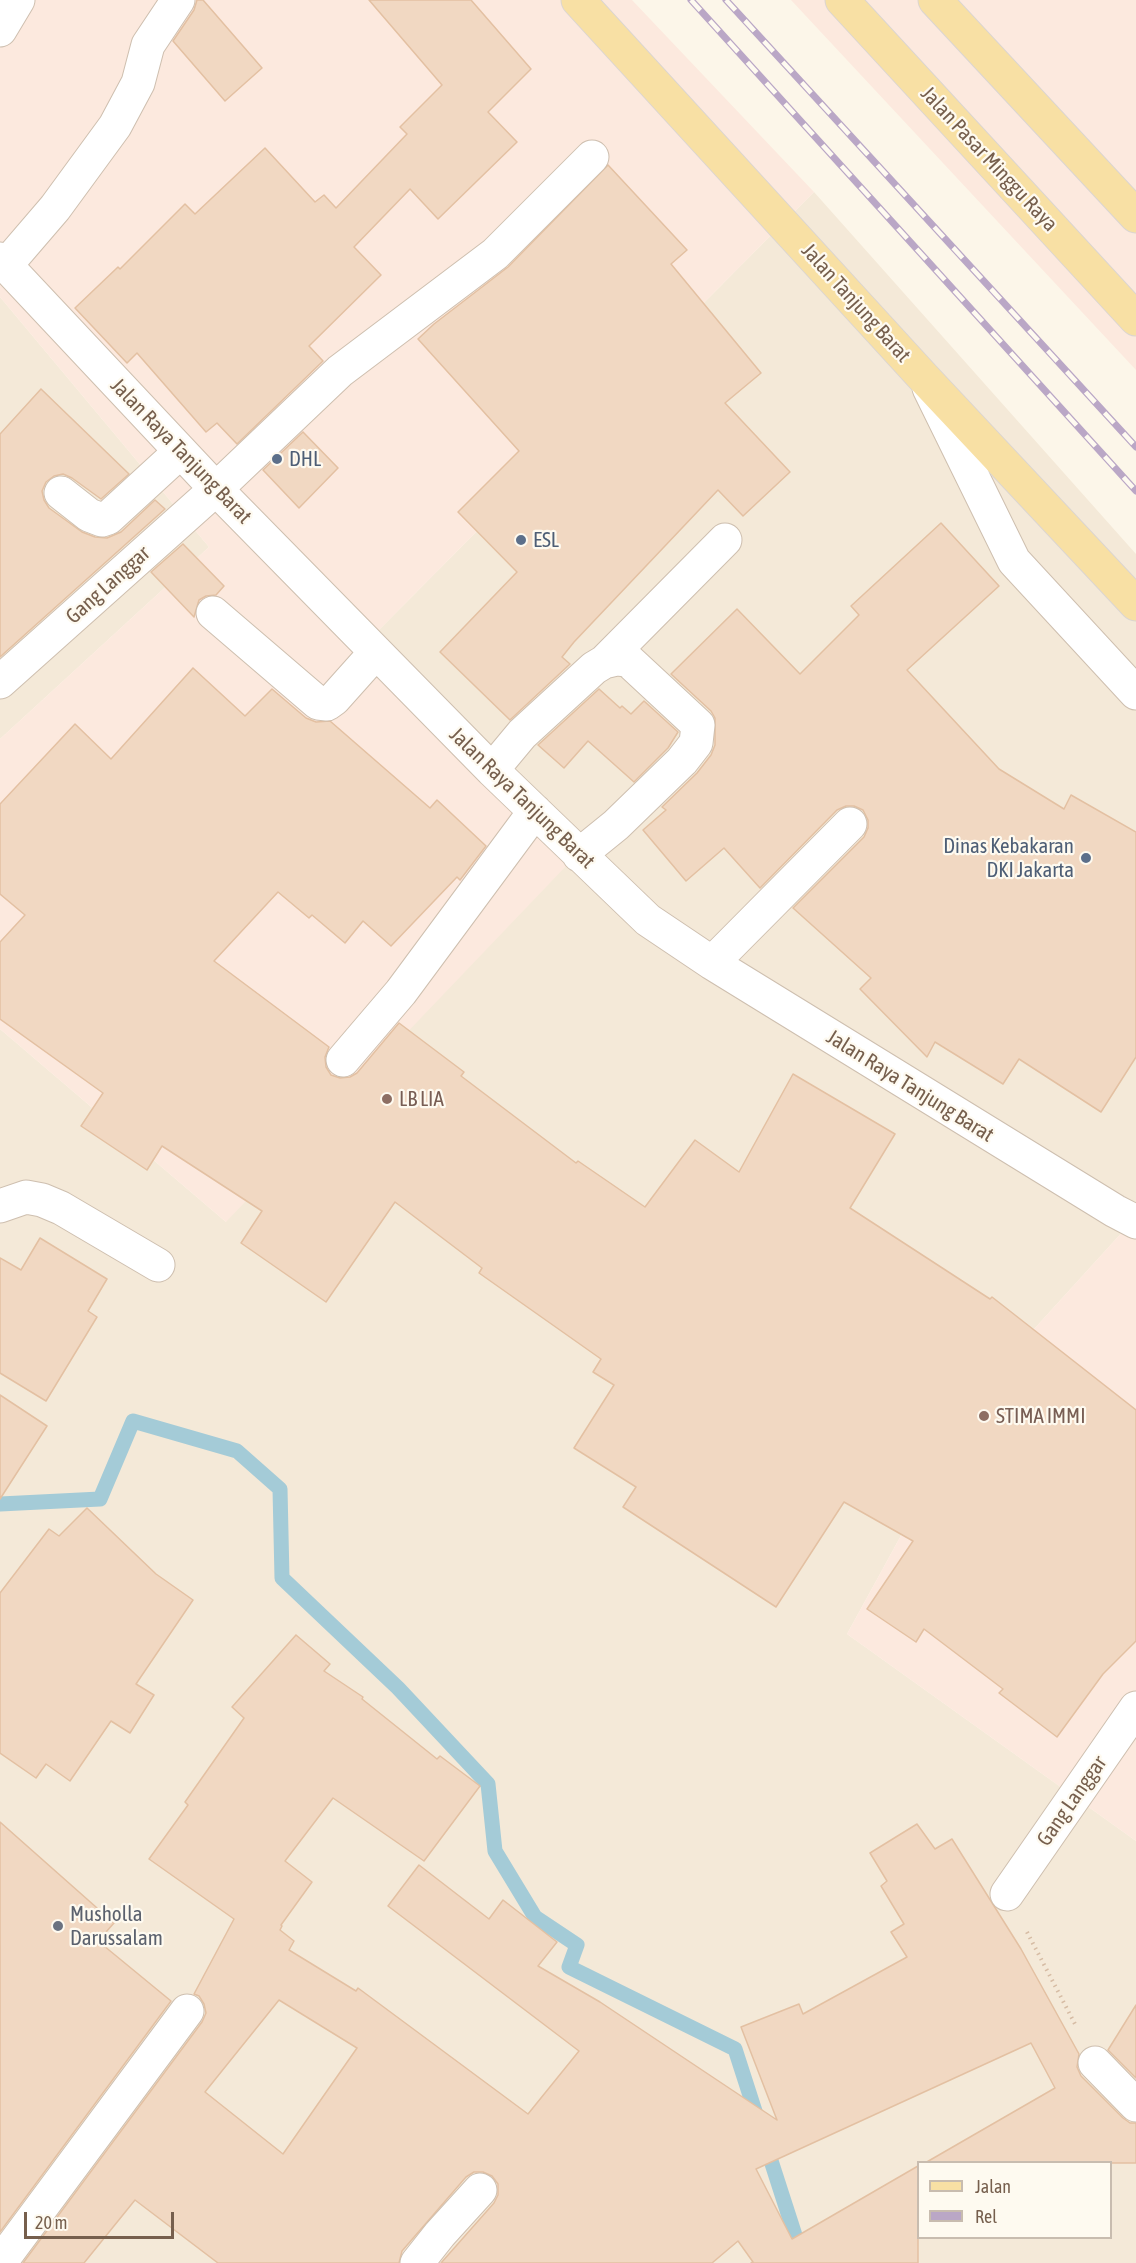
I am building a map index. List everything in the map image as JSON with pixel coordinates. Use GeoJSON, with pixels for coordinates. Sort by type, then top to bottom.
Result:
{"type":"FeatureCollection","features":[{"type":"Feature","properties":{"kind":"main road","name":"Jalan Tanjung Barat"},"geometry":{"type":"LineString","coordinates":[[578,0],[924,378],[1136,604]]}},
{"type":"Feature","properties":{"kind":"main road","name":"Jalan Pasar Minggu Raya"},"geometry":{"type":"LineString","coordinates":[[842,0],[1136,319]]}},
{"type":"Feature","properties":{"kind":"main road"},"geometry":{"type":"LineString","coordinates":[[935,0],[1136,216]]}},
{"type":"Feature","properties":{"kind":"street"},"geometry":{"type":"LineString","coordinates":[[0,30],[18,0]]}},
{"type":"Feature","properties":{"kind":"street"},"geometry":{"type":"LineString","coordinates":[[3,262],[55,208],[115,126],[138,83],[148,45],[178,0]]}},
{"type":"Feature","properties":{"kind":"street","name":"Gang Langgar"},"geometry":{"type":"LineString","coordinates":[[0,682],[216,489],[340,371],[495,254],[592,157]]}},
{"type":"Feature","properties":{"kind":"street","name":"Jalan Raya Tanjung Barat"},"geometry":{"type":"LineString","coordinates":[[3,262],[216,489],[492,770],[648,920],[711,963],[1114,1211],[1136,1222]]}},
{"type":"Feature","properties":{"kind":"street"},"geometry":{"type":"LineString","coordinates":[[924,378],[1014,561],[1136,693]]}},
{"type":"Feature","properties":{"kind":"street"},"geometry":{"type":"LineString","coordinates":[[61,493],[89,515],[102,520],[108,518],[180,452]]}},
{"type":"Feature","properties":{"kind":"street"},"geometry":{"type":"LineString","coordinates":[[492,770],[522,734],[594,668],[604,662],[725,540]]}},
{"type":"Feature","properties":{"kind":"street"},"geometry":{"type":"LineString","coordinates":[[213,613],[318,703],[327,704],[334,699],[376,652]]}},
{"type":"Feature","properties":{"kind":"street"},"geometry":{"type":"LineString","coordinates":[[579,855],[616,825],[682,761],[696,743],[699,734],[698,725],[628,660],[617,659],[604,662]]}},
{"type":"Feature","properties":{"kind":"street"},"geometry":{"type":"LineString","coordinates":[[343,1060],[401,992],[535,811]]}},
{"type":"Feature","properties":{"kind":"street"},"geometry":{"type":"LineString","coordinates":[[711,963],[850,824]]}},
{"type":"Feature","properties":{"kind":"street"},"geometry":{"type":"LineString","coordinates":[[0,1206],[26,1197],[42,1200],[61,1208],[158,1264]]}},
{"type":"Feature","properties":{"kind":"street","name":"Gang Langgar"},"geometry":{"type":"LineString","coordinates":[[1007,1894],[1136,1708]]}},
{"type":"Feature","properties":{"kind":"street"},"geometry":{"type":"LineString","coordinates":[[0,2263],[187,2011]]}},
{"type":"Feature","properties":{"kind":"street"},"geometry":{"type":"LineString","coordinates":[[1095,2063],[1136,2105]]}},
{"type":"Feature","properties":{"kind":"street"},"geometry":{"type":"LineString","coordinates":[[417,2263],[480,2190]]}},
{"type":"Feature","properties":{"kind":"path"},"geometry":{"type":"LineString","coordinates":[[1007,1894],[1095,2063]]}},
{"type":"Feature","properties":{"kind":"shaded area"},"geometry":{"type":"Polygon","coordinates":[[[0,0],[632,0],[814,192],[355,654],[570,862],[226,1222],[0,1029],[0,739],[209,547],[0,297],[0,0]]]}},
{"type":"Feature","properties":{"kind":"shaded area"},"geometry":{"type":"Polygon","coordinates":[[[791,0],[1136,0],[1136,370],[791,0]]]}},
{"type":"Feature","properties":{"kind":"shaded area"},"geometry":{"type":"Polygon","coordinates":[[[814,192],[1136,554],[1136,1217],[984,1384],[847,1634],[1136,1841],[1136,2263],[0,2263],[0,1029],[226,1222],[355,654],[814,192]]]}},
{"type":"Feature","properties":{"kind":"shaded area"},"geometry":{"type":"Polygon","coordinates":[[[0,297],[209,547],[0,739],[0,297]]]}},
{"type":"Feature","properties":{"kind":"shaded area"},"geometry":{"type":"Polygon","coordinates":[[[1136,1217],[1136,1841],[847,1634],[984,1384],[1136,1217]]]}},
{"type":"Feature","properties":{"kind":"building"},"geometry":{"type":"Polygon","coordinates":[[[197,0],[203,0],[262,68],[225,101],[173,41],[194,10],[197,0]]]}},
{"type":"Feature","properties":{"kind":"building"},"geometry":{"type":"Polygon","coordinates":[[[369,0],[471,0],[531,69],[488,112],[517,142],[438,219],[410,189],[354,247],[381,275],[309,346],[323,361],[237,444],[217,423],[206,432],[137,353],[127,363],[75,308],[118,267],[120,269],[185,204],[195,214],[265,148],[315,202],[324,195],[336,208],[407,134],[400,127],[442,85],[369,0]]]}},
{"type":"Feature","properties":{"kind":"building"},"geometry":{"type":"Polygon","coordinates":[[[608,165],[687,250],[671,264],[761,373],[725,403],[790,472],[743,516],[718,490],[574,642],[562,657],[570,664],[510,720],[440,652],[517,572],[458,512],[519,451],[418,339],[508,267],[608,165]]]}},
{"type":"Feature","properties":{"kind":"building"},"geometry":{"type":"Polygon","coordinates":[[[41,389],[129,474],[101,499],[72,478],[63,474],[54,476],[46,482],[42,491],[49,508],[82,532],[95,537],[107,538],[121,532],[155,500],[165,509],[0,657],[0,434],[41,389]]]}},
{"type":"Feature","properties":{"kind":"building"},"geometry":{"type":"Polygon","coordinates":[[[303,432],[338,468],[299,508],[263,470],[303,432]]]}},
{"type":"Feature","properties":{"kind":"building"},"geometry":{"type":"Polygon","coordinates":[[[941,523],[999,586],[907,670],[999,769],[1064,809],[1071,795],[1136,832],[1136,1057],[1101,1112],[1019,1059],[1003,1084],[935,1042],[927,1057],[860,989],[871,978],[793,908],[864,837],[868,828],[868,820],[863,810],[854,806],[846,806],[837,810],[760,888],[724,848],[686,881],[643,830],[666,810],[662,807],[697,773],[711,755],[715,745],[715,718],[711,711],[671,674],[737,609],[800,674],[859,615],[851,606],[941,523]]]}},
{"type":"Feature","properties":{"kind":"building"},"geometry":{"type":"Polygon","coordinates":[[[183,544],[224,586],[216,595],[206,596],[199,600],[194,617],[151,572],[183,544]]]}},
{"type":"Feature","properties":{"kind":"building"},"geometry":{"type":"Polygon","coordinates":[[[193,668],[245,716],[272,689],[306,718],[316,722],[330,721],[430,808],[437,800],[486,846],[460,880],[457,877],[391,946],[363,921],[345,943],[312,915],[309,918],[278,892],[214,961],[329,1047],[325,1057],[326,1067],[331,1075],[340,1078],[350,1077],[357,1073],[399,1023],[464,1072],[461,1076],[576,1163],[578,1161],[645,1207],[695,1140],[739,1172],[793,1074],[895,1134],[850,1208],[990,1299],[992,1297],[1136,1410],[1136,1641],[1103,1674],[1057,1737],[999,1693],[1003,1689],[924,1629],[916,1642],[867,1609],[913,1541],[844,1502],[776,1607],[623,1507],[636,1487],[574,1448],[614,1385],[593,1372],[601,1359],[479,1273],[482,1268],[395,1202],[326,1302],[241,1243],[262,1211],[162,1146],[147,1170],[81,1126],[103,1093],[0,1019],[0,942],[25,915],[0,894],[0,804],[75,724],[111,759],[193,668]]]}},
{"type":"Feature","properties":{"kind":"building"},"geometry":{"type":"Polygon","coordinates":[[[599,689],[620,708],[622,706],[631,714],[644,701],[678,732],[668,748],[634,782],[588,741],[564,768],[538,745],[599,689]]]}},
{"type":"Feature","properties":{"kind":"building"},"geometry":{"type":"Polygon","coordinates":[[[40,1238],[107,1279],[88,1311],[97,1317],[46,1401],[0,1373],[0,1258],[21,1270],[40,1238]]]}},
{"type":"Feature","properties":{"kind":"building"},"geometry":{"type":"Polygon","coordinates":[[[0,1395],[47,1426],[0,1499],[0,1395]]]}},
{"type":"Feature","properties":{"kind":"building"},"geometry":{"type":"Polygon","coordinates":[[[87,1508],[156,1574],[193,1600],[136,1684],[154,1695],[130,1733],[111,1721],[70,1781],[46,1764],[36,1778],[0,1753],[0,1593],[49,1529],[59,1536],[87,1508]]]}},
{"type":"Feature","properties":{"kind":"building"},"geometry":{"type":"Polygon","coordinates":[[[296,1635],[330,1664],[324,1671],[363,1697],[362,1699],[437,1759],[440,1756],[480,1786],[424,1861],[333,1798],[285,1861],[312,1882],[281,1925],[280,1930],[294,1941],[289,1950],[356,1991],[358,1988],[528,2114],[579,2051],[388,1906],[419,1865],[489,1919],[503,1900],[557,1942],[538,1966],[600,2002],[777,2120],[741,2027],[799,2004],[803,2014],[907,1957],[891,1932],[904,1924],[881,1886],[887,1881],[870,1853],[917,1824],[935,1849],[952,1839],[1021,1949],[1079,2054],[1077,2067],[1081,2076],[1123,2118],[1130,2123],[1136,2123],[1136,2163],[928,2161],[1055,2088],[1031,2043],[756,2169],[792,2239],[917,2167],[918,2263],[751,2263],[753,2262],[738,2241],[712,2263],[441,2263],[494,2203],[498,2195],[498,2184],[492,2176],[483,2172],[474,2172],[466,2177],[402,2251],[399,2263],[218,2263],[135,2200],[84,2263],[23,2263],[202,2022],[206,2013],[199,1996],[194,1994],[234,1919],[149,1859],[188,1805],[185,1802],[244,1718],[232,1707],[296,1635]],[[279,2000],[205,2092],[283,2154],[357,2048],[279,2000]]]}},
{"type":"Feature","properties":{"kind":"building"},"geometry":{"type":"Polygon","coordinates":[[[0,1822],[114,1923],[98,1941],[171,2001],[0,2232],[0,1822]]]}},
{"type":"Feature","properties":{"kind":"building"},"geometry":{"type":"Polygon","coordinates":[[[1136,2005],[1136,2078],[1108,2050],[1136,2005]]]}},
{"type":"Feature","properties":{"kind":"waterway"},"geometry":{"type":"LineString","coordinates":[[0,1504],[100,1499],[133,1421],[237,1451],[280,1489],[282,1578],[398,1688],[488,1784],[495,1851],[535,1917],[577,1945],[569,1967],[735,2049],[804,2263]]}},
{"type":"Feature","properties":{"kind":"railway"},"geometry":{"type":"LineString","coordinates":[[691,0],[1136,491]]}},
{"type":"Feature","properties":{"kind":"railway"},"geometry":{"type":"LineString","coordinates":[[726,0],[1136,447]]}},
{"type":"Feature","properties":{"kind":"place","name":"DHL"},"geometry":{"type":"Point","coordinates":[277,459]}},
{"type":"Feature","properties":{"kind":"place","name":"ESL"},"geometry":{"type":"Point","coordinates":[521,540]}},
{"type":"Feature","properties":{"kind":"place","name":"Dinas Kebakaran DKI Jakarta"},"geometry":{"type":"Point","coordinates":[1086,858]}},
{"type":"Feature","properties":{"kind":"place","name":"LB LIA"},"geometry":{"type":"Point","coordinates":[387,1099]}},
{"type":"Feature","properties":{"kind":"place","name":"STIMA IMMI"},"geometry":{"type":"Point","coordinates":[984,1416]}},
{"type":"Feature","properties":{"kind":"place","name":"Musholla Darussalam"},"geometry":{"type":"Point","coordinates":[58,1926]}}]}
